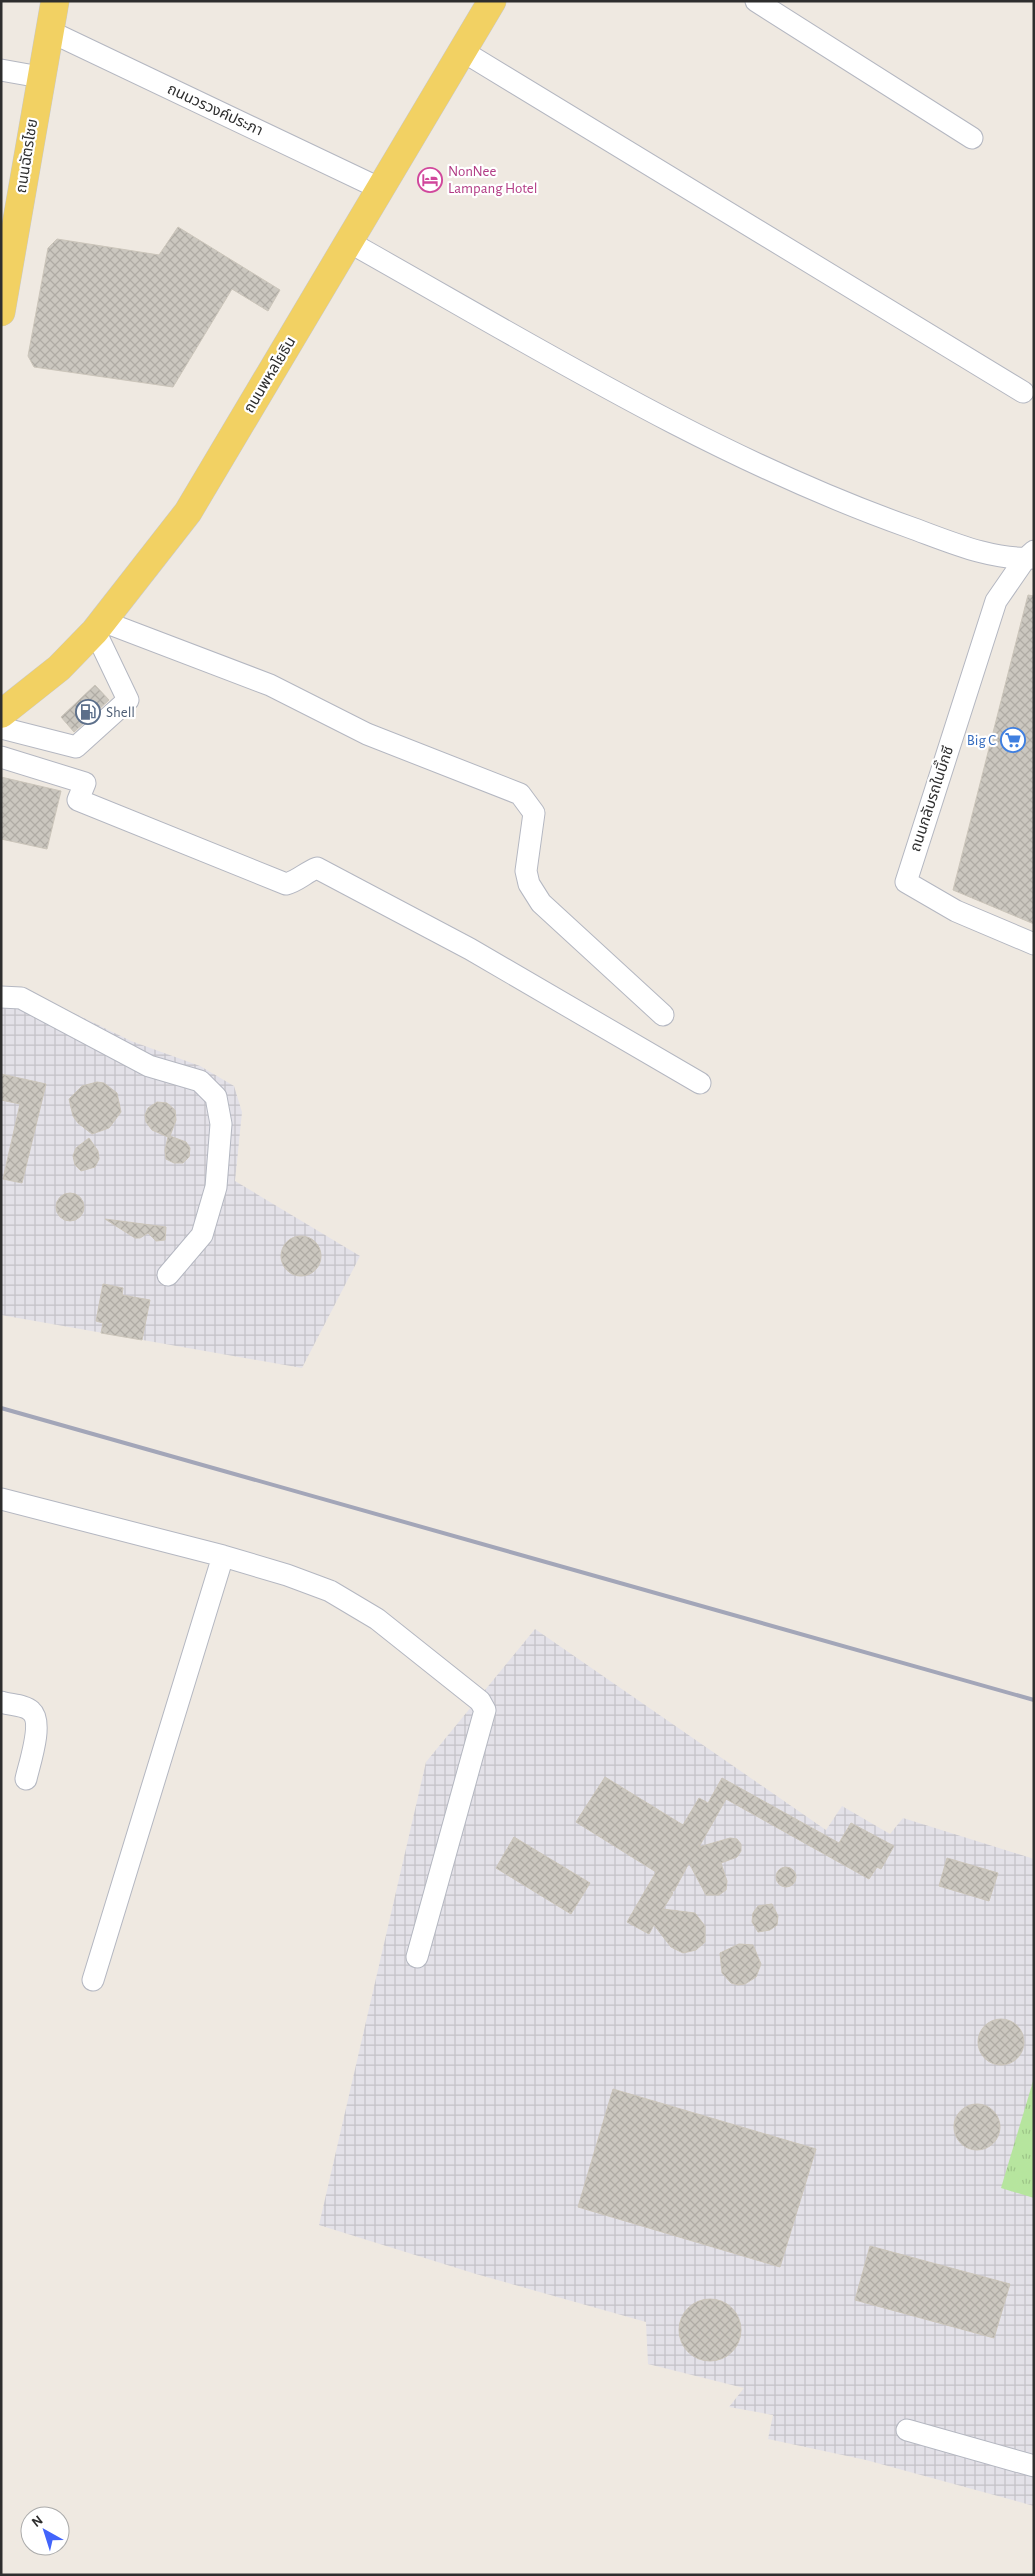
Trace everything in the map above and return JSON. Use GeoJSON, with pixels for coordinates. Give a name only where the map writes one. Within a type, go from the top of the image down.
{"type":"FeatureCollection","features":[{"type":"Feature","properties":{"kind":"main road","name":"ถนนฉัตรไชย"},"geometry":{"type":"LineString","coordinates":[[1,312],[40,77],[55,1]]}},
{"type":"Feature","properties":{"kind":"main road","name":"ถนนพหลโยธิน"},"geometry":{"type":"LineString","coordinates":[[1,714],[58,668],[99,626],[188,512],[464,52],[492,1]]}},
{"type":"Feature","properties":{"kind":"street"},"geometry":{"type":"LineString","coordinates":[[756,1],[972,138]]}},
{"type":"Feature","properties":{"kind":"street","name":"ถนนวรวงค์ประภา"},"geometry":{"type":"LineString","coordinates":[[49,31],[381,189]]}},
{"type":"Feature","properties":{"kind":"street"},"geometry":{"type":"LineString","coordinates":[[464,52],[1023,392]]}},
{"type":"Feature","properties":{"kind":"street"},"geometry":{"type":"LineString","coordinates":[[1,70],[40,77]]}},
{"type":"Feature","properties":{"kind":"street"},"geometry":{"type":"LineString","coordinates":[[349,242],[652,412],[843,504],[942,539],[993,554],[1031,556]]}},
{"type":"Feature","properties":{"kind":"street","name":"ถนนกลับรถในบิ๊กซี"},"geometry":{"type":"LineString","coordinates":[[1031,556],[996,601],[906,882],[956,911],[1034,944]]}},
{"type":"Feature","properties":{"kind":"street"},"geometry":{"type":"LineString","coordinates":[[49,772],[128,700],[99,626]]}},
{"type":"Feature","properties":{"kind":"street"},"geometry":{"type":"LineString","coordinates":[[99,626],[270,685],[367,734],[520,794],[534,813],[526,871],[529,884],[540,903],[663,1015]]}},
{"type":"Feature","properties":{"kind":"street"},"geometry":{"type":"LineString","coordinates":[[1,728],[76,748]]}},
{"type":"Feature","properties":{"kind":"street"},"geometry":{"type":"LineString","coordinates":[[1,757],[85,783],[78,800],[286,884],[296,881],[307,872],[317,868],[470,949],[700,1083]]}},
{"type":"Feature","properties":{"kind":"street"},"geometry":{"type":"LineString","coordinates":[[1,998],[21,998],[149,1066],[200,1081],[216,1097],[221,1124],[216,1187],[202,1235],[168,1275]]}},
{"type":"Feature","properties":{"kind":"street"},"geometry":{"type":"LineString","coordinates":[[1,1498],[223,1556],[287,1575],[330,1591],[377,1619],[480,1701],[485,1710],[417,1957]]}},
{"type":"Feature","properties":{"kind":"street"},"geometry":{"type":"LineString","coordinates":[[93,1980],[223,1556]]}},
{"type":"Feature","properties":{"kind":"street"},"geometry":{"type":"LineString","coordinates":[[1,1702],[30,1710],[34,1714],[35,1741],[26,1779]]}},
{"type":"Feature","properties":{"kind":"street"},"geometry":{"type":"LineString","coordinates":[[907,2430],[1034,2466]]}},
{"type":"Feature","properties":{"kind":"shaded area"},"geometry":{"type":"Polygon","coordinates":[[[1,987],[20,987],[131,1041],[200,1066],[234,1086],[242,1112],[235,1181],[360,1256],[302,1368],[1,1315],[1,987]]]}},
{"type":"Feature","properties":{"kind":"shaded area"},"geometry":{"type":"Polygon","coordinates":[[[535,1629],[826,1830],[842,1806],[890,1834],[903,1818],[1034,1859],[1034,2506],[866,2460],[768,2439],[773,2415],[729,2407],[744,2388],[648,2364],[646,2322],[476,2274],[319,2225],[426,1762],[535,1629]]]}},
{"type":"Feature","properties":{"kind":"green space"},"geometry":{"type":"Polygon","coordinates":[[[1034,2078],[1034,2198],[1001,2188],[1034,2078]]]}},
{"type":"Feature","properties":{"kind":"building"},"geometry":{"type":"Polygon","coordinates":[[[178,227],[280,290],[268,311],[232,289],[173,387],[34,367],[28,356],[48,248],[57,239],[159,255],[178,227]]]}},
{"type":"Feature","properties":{"kind":"building","name":"Big C"},"geometry":{"type":"Polygon","coordinates":[[[1028,595],[1034,596],[1034,924],[953,890],[1028,595]]]}},
{"type":"Feature","properties":{"kind":"building","name":"Shell"},"geometry":{"type":"Polygon","coordinates":[[[95,685],[109,700],[74,732],[61,717],[95,685]]]}},
{"type":"Feature","properties":{"kind":"building"},"geometry":{"type":"Polygon","coordinates":[[[1,777],[61,791],[47,849],[1,839],[1,777]]]}},
{"type":"Feature","properties":{"kind":"building"},"geometry":{"type":"Polygon","coordinates":[[[1,1074],[46,1084],[22,1183],[3,1179],[20,1104],[1,1100],[1,1074]]]}},
{"type":"Feature","properties":{"kind":"building"},"geometry":{"type":"Polygon","coordinates":[[[97,1082],[104,1083],[117,1093],[121,1112],[109,1128],[92,1134],[78,1123],[73,1116],[69,1099],[82,1086],[97,1082]]]}},
{"type":"Feature","properties":{"kind":"building"},"geometry":{"type":"Polygon","coordinates":[[[157,1102],[167,1103],[175,1110],[176,1120],[170,1136],[186,1142],[190,1148],[189,1157],[183,1163],[174,1163],[166,1159],[165,1150],[168,1137],[152,1130],[146,1122],[145,1115],[148,1108],[157,1102]]]}},
{"type":"Feature","properties":{"kind":"building"},"geometry":{"type":"Polygon","coordinates":[[[89,1138],[98,1151],[99,1159],[95,1167],[81,1171],[75,1165],[73,1156],[76,1148],[89,1138]]]}},
{"type":"Feature","properties":{"kind":"building"},"geometry":{"type":"Polygon","coordinates":[[[70,1193],[80,1197],[84,1207],[80,1217],[70,1221],[60,1217],[56,1207],[60,1197],[70,1193]]]}},
{"type":"Feature","properties":{"kind":"building"},"geometry":{"type":"Polygon","coordinates":[[[105,1219],[166,1227],[165,1240],[156,1241],[148,1233],[140,1238],[135,1238],[105,1219]]]}},
{"type":"Feature","properties":{"kind":"building"},"geometry":{"type":"Polygon","coordinates":[[[305,1236],[312,1239],[318,1245],[321,1256],[320,1264],[312,1273],[305,1276],[297,1276],[290,1273],[282,1264],[281,1252],[284,1245],[293,1237],[305,1236]]]}},
{"type":"Feature","properties":{"kind":"building"},"geometry":{"type":"Polygon","coordinates":[[[103,1284],[123,1288],[122,1295],[150,1300],[142,1340],[101,1333],[103,1323],[96,1321],[103,1284]]]}},
{"type":"Feature","properties":{"kind":"building"},"geometry":{"type":"Polygon","coordinates":[[[605,1777],[683,1825],[699,1798],[708,1803],[722,1778],[839,1843],[851,1823],[894,1846],[881,1869],[877,1867],[869,1879],[726,1799],[699,1847],[730,1838],[737,1839],[741,1844],[741,1851],[737,1857],[721,1863],[727,1881],[726,1890],[719,1895],[706,1895],[689,1863],[674,1891],[671,1891],[673,1893],[663,1909],[695,1913],[705,1926],[705,1942],[696,1950],[683,1953],[671,1947],[654,1925],[649,1934],[627,1922],[656,1872],[576,1822],[605,1777]]]}},
{"type":"Feature","properties":{"kind":"building"},"geometry":{"type":"Polygon","coordinates":[[[514,1837],[590,1883],[571,1914],[496,1868],[514,1837]]]}},
{"type":"Feature","properties":{"kind":"building"},"geometry":{"type":"Polygon","coordinates":[[[947,1858],[998,1873],[989,1901],[939,1886],[947,1858]]]}},
{"type":"Feature","properties":{"kind":"building"},"geometry":{"type":"Polygon","coordinates":[[[786,1867],[793,1870],[796,1877],[793,1884],[786,1887],[779,1884],[776,1877],[779,1870],[786,1867]]]}},
{"type":"Feature","properties":{"kind":"building"},"geometry":{"type":"Polygon","coordinates":[[[772,1904],[778,1916],[777,1925],[770,1930],[758,1932],[752,1922],[753,1913],[758,1906],[772,1904]]]}},
{"type":"Feature","properties":{"kind":"building"},"geometry":{"type":"Polygon","coordinates":[[[739,1944],[753,1945],[761,1964],[756,1977],[745,1984],[738,1985],[731,1983],[722,1973],[720,1953],[739,1944]]]}},
{"type":"Feature","properties":{"kind":"building"},"geometry":{"type":"Polygon","coordinates":[[[1006,2019],[1010,2020],[1020,2029],[1023,2033],[1023,2051],[1014,2061],[1006,2065],[996,2065],[988,2061],[979,2051],[978,2037],[982,2029],[992,2020],[1006,2019]]]}},
{"type":"Feature","properties":{"kind":"building"},"geometry":{"type":"Polygon","coordinates":[[[613,2089],[816,2149],[780,2267],[578,2207],[613,2089]]]}},
{"type":"Feature","properties":{"kind":"building"},"geometry":{"type":"Polygon","coordinates":[[[982,2104],[986,2105],[996,2114],[999,2118],[999,2136],[990,2146],[982,2150],[972,2150],[964,2146],[955,2136],[954,2122],[958,2114],[968,2105],[982,2104]]]}},
{"type":"Feature","properties":{"kind":"building"},"geometry":{"type":"Polygon","coordinates":[[[870,2246],[1010,2284],[994,2338],[855,2300],[870,2246]]]}},
{"type":"Feature","properties":{"kind":"building"},"geometry":{"type":"Polygon","coordinates":[[[710,2299],[722,2301],[732,2308],[739,2318],[741,2330],[739,2342],[732,2352],[722,2359],[710,2361],[698,2359],[688,2352],[681,2342],[679,2330],[681,2318],[688,2308],[698,2301],[710,2299]]]}},
{"type":"Feature","properties":{"kind":"railway"},"geometry":{"type":"LineString","coordinates":[[1,1408],[1034,1700]]}},
{"type":"Feature","properties":{"kind":"place","name":"NonNee Lampang Hotel"},"geometry":{"type":"Point","coordinates":[430,180]}},
{"type":"Feature","properties":{"kind":"place","name":"Shell"},"geometry":{"type":"Point","coordinates":[88,712]}},
{"type":"Feature","properties":{"kind":"place","name":"Big C"},"geometry":{"type":"Point","coordinates":[1013,740]}}]}
